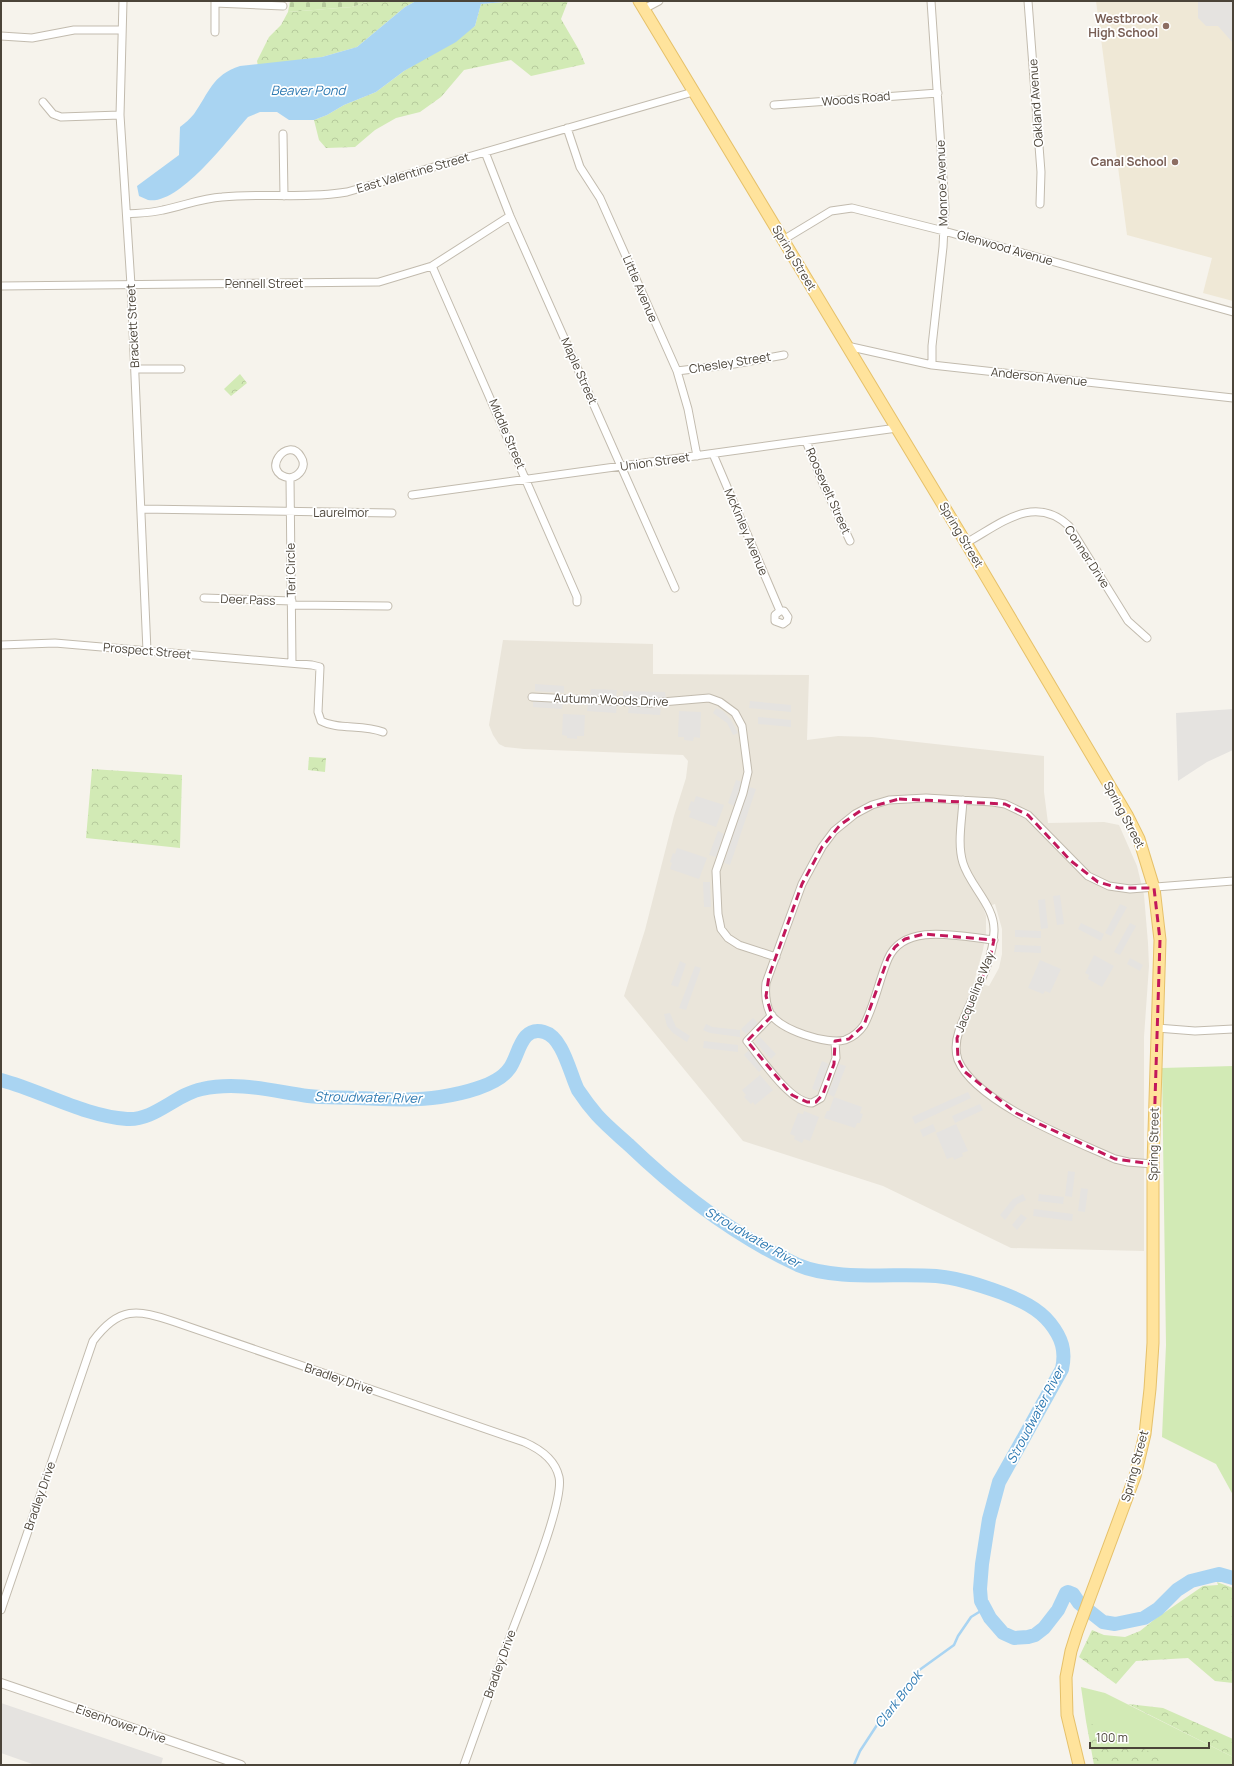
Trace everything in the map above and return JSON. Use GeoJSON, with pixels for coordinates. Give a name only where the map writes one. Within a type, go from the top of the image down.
{"type":"FeatureCollection","features":[{"type":"Feature","properties":{"kind":"main road","name":"Spring Street"},"geometry":{"type":"LineString","coordinates":[[642,5],[966,543],[1127,815],[1139,839],[1154,888],[1160,940],[1153,1164],[1153,1343],[1150,1389],[1145,1434],[1135,1476],[1124,1509],[1083,1613],[1071,1652],[1066,1678],[1067,1715],[1079,1765]]}},
{"type":"Feature","properties":{"kind":"street","name":"Brackett Street"},"geometry":{"type":"LineString","coordinates":[[123,1],[120,115],[131,285],[146,651]]}},
{"type":"Feature","properties":{"kind":"street"},"geometry":{"type":"LineString","coordinates":[[642,5],[659,1]]}},
{"type":"Feature","properties":{"kind":"street","name":"Monroe Avenue"},"geometry":{"type":"LineString","coordinates":[[931,1],[945,207],[944,231],[932,346],[932,365]]}},
{"type":"Feature","properties":{"kind":"street","name":"Oakland Avenue"},"geometry":{"type":"LineString","coordinates":[[1028,1],[1041,172],[1040,204]]}},
{"type":"Feature","properties":{"kind":"street"},"geometry":{"type":"LineString","coordinates":[[215,32],[215,2],[283,6]]}},
{"type":"Feature","properties":{"kind":"street"},"geometry":{"type":"LineString","coordinates":[[1,36],[32,38],[74,30],[122,30]]}},
{"type":"Feature","properties":{"kind":"street","name":"East Valentine Street"},"geometry":{"type":"LineString","coordinates":[[127,214],[164,210],[196,201],[224,196],[326,195],[347,192],[693,92]]}},
{"type":"Feature","properties":{"kind":"street","name":"Woods Road"},"geometry":{"type":"LineString","coordinates":[[774,105],[938,93]]}},
{"type":"Feature","properties":{"kind":"street"},"geometry":{"type":"LineString","coordinates":[[43,102],[53,114],[61,117],[120,115]]}},
{"type":"Feature","properties":{"kind":"street","name":"Little Avenue"},"geometry":{"type":"LineString","coordinates":[[567,128],[580,167],[600,198],[677,371],[688,409],[697,456]]}},
{"type":"Feature","properties":{"kind":"street"},"geometry":{"type":"LineString","coordinates":[[283,134],[284,196]]}},
{"type":"Feature","properties":{"kind":"street","name":"Maple Street"},"geometry":{"type":"LineString","coordinates":[[485,152],[510,216],[676,588]]}},
{"type":"Feature","properties":{"kind":"street","name":"Glenwood Avenue"},"geometry":{"type":"LineString","coordinates":[[783,240],[831,211],[852,208],[944,231],[1233,312]]}},
{"type":"Feature","properties":{"kind":"street","name":"Pennell Street"},"geometry":{"type":"LineString","coordinates":[[1,286],[365,283],[392,279],[432,266],[510,216]]}},
{"type":"Feature","properties":{"kind":"street","name":"Middle Street"},"geometry":{"type":"LineString","coordinates":[[432,266],[577,596],[578,602]]}},
{"type":"Feature","properties":{"kind":"street","name":"Anderson Avenue"},"geometry":{"type":"LineString","coordinates":[[847,346],[932,365],[1233,398]]}},
{"type":"Feature","properties":{"kind":"street","name":"Chesley Street"},"geometry":{"type":"LineString","coordinates":[[677,371],[734,364],[784,355]]}},
{"type":"Feature","properties":{"kind":"street"},"geometry":{"type":"LineString","coordinates":[[135,369],[181,369]]}},
{"type":"Feature","properties":{"kind":"street","name":"Union Street"},"geometry":{"type":"LineString","coordinates":[[412,495],[897,428]]}},
{"type":"Feature","properties":{"kind":"street","name":"Roosevelt Street"},"geometry":{"type":"LineString","coordinates":[[806,441],[822,481],[850,541]]}},
{"type":"Feature","properties":{"kind":"street","name":"McKinley Avenue"},"geometry":{"type":"LineString","coordinates":[[713,454],[780,611]]}},
{"type":"Feature","properties":{"kind":"street","name":"Teri Circle"},"geometry":{"type":"LineString","coordinates":[[290,478],[292,663]]}},
{"type":"Feature","properties":{"kind":"street","name":"Laurelmor"},"geometry":{"type":"LineString","coordinates":[[141,509],[392,513]]}},
{"type":"Feature","properties":{"kind":"street","name":"Conner Drive"},"geometry":{"type":"LineString","coordinates":[[966,543],[1018,513],[1040,512],[1055,516],[1069,526],[1128,621],[1147,638]]}},
{"type":"Feature","properties":{"kind":"street","name":"Deer Pass"},"geometry":{"type":"LineString","coordinates":[[204,598],[388,606]]}},
{"type":"Feature","properties":{"kind":"street","name":"Prospect Street"},"geometry":{"type":"LineString","coordinates":[[1,645],[55,643],[292,663],[320,667],[318,712],[321,721],[328,724],[370,728],[383,732]]}},
{"type":"Feature","properties":{"kind":"street","name":"Autumn Woods Drive"},"geometry":{"type":"LineString","coordinates":[[532,697],[650,703],[709,698],[720,702],[735,713],[742,726],[748,772],[743,793],[716,871],[718,914],[721,929],[728,938],[739,945],[776,957]]}},
{"type":"Feature","properties":{"kind":"street"},"geometry":{"type":"LineString","coordinates":[[994,940],[931,934],[918,935],[905,939],[895,947],[888,958],[864,1025],[849,1039],[835,1041],[818,1039],[790,1028],[772,1015],[767,1002],[765,989],[802,884],[828,838],[847,819],[867,807],[890,800],[917,797],[1005,804],[1028,815],[1071,861],[1088,876],[1098,882],[1124,889],[1233,881]]}},
{"type":"Feature","properties":{"kind":"street","name":"Jacqueline Way"},"geometry":{"type":"LineString","coordinates":[[963,800],[960,843],[962,859],[967,873],[992,919],[994,940],[989,962],[957,1038],[958,1059],[965,1072],[987,1092],[1016,1113],[1115,1159],[1128,1162],[1153,1164]]}},
{"type":"Feature","properties":{"kind":"street"},"geometry":{"type":"LineString","coordinates":[[772,1015],[747,1041],[789,1092],[800,1100],[812,1103],[821,1098],[836,1058],[835,1041]]}},
{"type":"Feature","properties":{"kind":"street"},"geometry":{"type":"LineString","coordinates":[[1157,1028],[1195,1031],[1233,1029]]}},
{"type":"Feature","properties":{"kind":"street","name":"Bradley Drive"},"geometry":{"type":"LineString","coordinates":[[1,1610],[93,1341],[109,1323],[129,1313],[142,1312],[170,1320],[524,1442],[544,1453],[556,1468],[559,1478],[559,1496],[537,1562],[464,1765]]}},
{"type":"Feature","properties":{"kind":"street","name":"Eisenhower Drive"},"geometry":{"type":"LineString","coordinates":[[1,1683],[241,1765]]}},
{"type":"Feature","properties":{"kind":"highlighted area"},"geometry":{"type":"Polygon","coordinates":[[[899,799],[1005,804],[1028,815],[1071,861],[1098,882],[1119,888],[1154,888],[1160,940],[1153,1164],[1115,1159],[1016,1113],[965,1072],[958,1059],[957,1038],[989,962],[994,940],[924,934],[905,939],[895,947],[888,958],[864,1025],[849,1039],[835,1041],[834,1064],[823,1094],[816,1102],[807,1102],[792,1095],[747,1041],[772,1016],[766,996],[769,976],[802,884],[822,847],[840,825],[863,809],[899,799]]]}},
{"type":"Feature","properties":{"kind":"shaded area","name":"Canal School"},"geometry":{"type":"Polygon","coordinates":[[[1096,1],[1233,1],[1233,301],[1203,293],[1212,258],[1127,235],[1096,1]]]}},
{"type":"Feature","properties":{"kind":"shaded area"},"geometry":{"type":"Polygon","coordinates":[[[1198,1],[1233,1],[1233,43],[1218,26],[1206,26],[1198,18],[1198,1]]]}},
{"type":"Feature","properties":{"kind":"shaded area"},"geometry":{"type":"Polygon","coordinates":[[[503,640],[653,644],[653,674],[809,675],[807,740],[838,736],[872,737],[1044,756],[1044,792],[1048,823],[1104,822],[1119,825],[1137,866],[1144,895],[1149,966],[1144,1037],[1144,1251],[1011,1248],[883,1186],[743,1141],[624,996],[645,930],[674,816],[686,778],[688,761],[683,755],[505,747],[499,744],[489,725],[503,640]],[[995,904],[983,908],[986,916],[986,933],[974,982],[989,986],[999,968],[1002,954],[1002,929],[995,904]]]}},
{"type":"Feature","properties":{"kind":"shaded area"},"geometry":{"type":"Polygon","coordinates":[[[535,684],[564,686],[564,693],[535,691],[535,684]]]}},
{"type":"Feature","properties":{"kind":"shaded area"},"geometry":{"type":"Polygon","coordinates":[[[591,689],[617,690],[616,697],[590,695],[591,689]]]}},
{"type":"Feature","properties":{"kind":"shaded area"},"geometry":{"type":"Polygon","coordinates":[[[623,691],[665,692],[666,699],[623,697],[623,691]]]}},
{"type":"Feature","properties":{"kind":"shaded area"},"geometry":{"type":"Polygon","coordinates":[[[533,700],[563,702],[562,709],[533,707],[533,700]]]}},
{"type":"Feature","properties":{"kind":"shaded area"},"geometry":{"type":"Polygon","coordinates":[[[750,701],[791,705],[791,712],[749,708],[750,701]]]}},
{"type":"Feature","properties":{"kind":"shaded area"},"geometry":{"type":"Polygon","coordinates":[[[588,704],[617,706],[616,713],[587,711],[588,704]]]}},
{"type":"Feature","properties":{"kind":"shaded area"},"geometry":{"type":"Polygon","coordinates":[[[629,706],[661,708],[660,715],[628,713],[629,706]]]}},
{"type":"Feature","properties":{"kind":"shaded area"},"geometry":{"type":"Polygon","coordinates":[[[716,708],[723,711],[731,720],[738,733],[733,735],[727,723],[713,713],[716,708]]]}},
{"type":"Feature","properties":{"kind":"shaded area"},"geometry":{"type":"Polygon","coordinates":[[[1233,709],[1233,750],[1207,762],[1178,781],[1176,713],[1233,709]]]}},
{"type":"Feature","properties":{"kind":"shaded area"},"geometry":{"type":"Polygon","coordinates":[[[679,711],[701,712],[700,738],[694,737],[693,741],[684,740],[684,737],[678,737],[679,711]]]}},
{"type":"Feature","properties":{"kind":"shaded area"},"geometry":{"type":"Polygon","coordinates":[[[563,714],[585,715],[584,736],[577,736],[577,739],[567,738],[567,736],[562,735],[563,714]]]}},
{"type":"Feature","properties":{"kind":"shaded area"},"geometry":{"type":"Polygon","coordinates":[[[758,717],[791,720],[791,727],[758,724],[758,717]]]}},
{"type":"Feature","properties":{"kind":"shaded area"},"geometry":{"type":"Polygon","coordinates":[[[736,780],[743,782],[734,806],[728,803],[736,780]]]}},
{"type":"Feature","properties":{"kind":"shaded area"},"geometry":{"type":"Polygon","coordinates":[[[749,787],[756,789],[730,865],[724,863],[749,787]]]}},
{"type":"Feature","properties":{"kind":"shaded area"},"geometry":{"type":"Polygon","coordinates":[[[696,796],[724,805],[716,827],[689,817],[691,811],[688,810],[691,801],[694,802],[696,796]]]}},
{"type":"Feature","properties":{"kind":"shaded area"},"geometry":{"type":"Polygon","coordinates":[[[718,831],[724,834],[716,857],[709,855],[718,831]]]}},
{"type":"Feature","properties":{"kind":"shaded area"},"geometry":{"type":"Polygon","coordinates":[[[677,848],[707,858],[699,879],[670,869],[672,863],[670,862],[673,853],[675,854],[677,848]]]}},
{"type":"Feature","properties":{"kind":"shaded area"},"geometry":{"type":"Polygon","coordinates":[[[703,882],[710,882],[711,907],[704,907],[703,882]]]}},
{"type":"Feature","properties":{"kind":"shaded area"},"geometry":{"type":"Polygon","coordinates":[[[1060,895],[1064,924],[1057,925],[1053,896],[1060,895]]]}},
{"type":"Feature","properties":{"kind":"shaded area"},"geometry":{"type":"Polygon","coordinates":[[[1045,899],[1048,928],[1041,929],[1038,900],[1045,899]]]}},
{"type":"Feature","properties":{"kind":"shaded area"},"geometry":{"type":"Polygon","coordinates":[[[1120,904],[1127,907],[1111,936],[1105,933],[1120,904]]]}},
{"type":"Feature","properties":{"kind":"shaded area"},"geometry":{"type":"Polygon","coordinates":[[[1081,923],[1104,934],[1101,941],[1078,929],[1081,923]]]}},
{"type":"Feature","properties":{"kind":"shaded area"},"geometry":{"type":"Polygon","coordinates":[[[1130,923],[1136,926],[1120,955],[1114,952],[1130,923]]]}},
{"type":"Feature","properties":{"kind":"shaded area"},"geometry":{"type":"Polygon","coordinates":[[[1015,930],[1041,931],[1041,938],[1015,937],[1015,930]]]}},
{"type":"Feature","properties":{"kind":"shaded area"},"geometry":{"type":"Polygon","coordinates":[[[1015,945],[1041,946],[1041,953],[1014,952],[1015,945]]]}},
{"type":"Feature","properties":{"kind":"shaded area"},"geometry":{"type":"Polygon","coordinates":[[[1094,955],[1114,966],[1102,987],[1088,979],[1089,975],[1085,973],[1094,955]]]}},
{"type":"Feature","properties":{"kind":"shaded area"},"geometry":{"type":"Polygon","coordinates":[[[1130,958],[1143,965],[1140,971],[1127,964],[1130,958]]]}},
{"type":"Feature","properties":{"kind":"shaded area"},"geometry":{"type":"Polygon","coordinates":[[[1040,960],[1061,969],[1050,993],[1045,991],[1043,994],[1028,988],[1040,960]]]}},
{"type":"Feature","properties":{"kind":"shaded area"},"geometry":{"type":"Polygon","coordinates":[[[680,961],[686,964],[678,987],[671,985],[680,961]]]}},
{"type":"Feature","properties":{"kind":"shaded area"},"geometry":{"type":"Polygon","coordinates":[[[695,966],[701,968],[686,1010],[679,1008],[695,966]]]}},
{"type":"Feature","properties":{"kind":"shaded area"},"geometry":{"type":"Polygon","coordinates":[[[670,1013],[676,1027],[690,1036],[687,1042],[673,1033],[667,1026],[664,1014],[670,1013]]]}},
{"type":"Feature","properties":{"kind":"shaded area"},"geometry":{"type":"Polygon","coordinates":[[[753,1018],[758,1023],[746,1034],[741,1029],[753,1018]]]}},
{"type":"Feature","properties":{"kind":"shaded area"},"geometry":{"type":"Polygon","coordinates":[[[706,1024],[712,1027],[740,1030],[740,1037],[710,1033],[703,1030],[706,1024]]]}},
{"type":"Feature","properties":{"kind":"shaded area"},"geometry":{"type":"Polygon","coordinates":[[[760,1037],[776,1054],[771,1059],[755,1042],[760,1037]]]}},
{"type":"Feature","properties":{"kind":"shaded area"},"geometry":{"type":"Polygon","coordinates":[[[704,1041],[738,1045],[738,1052],[703,1048],[704,1041]]]}},
{"type":"Feature","properties":{"kind":"shaded area"},"geometry":{"type":"Polygon","coordinates":[[[749,1050],[764,1068],[759,1072],[744,1055],[749,1050]]]}},
{"type":"Feature","properties":{"kind":"shaded area"},"geometry":{"type":"Polygon","coordinates":[[[822,1061],[829,1064],[818,1091],[812,1089],[822,1061]]]}},
{"type":"Feature","properties":{"kind":"shaded area"},"geometry":{"type":"Polygon","coordinates":[[[839,1064],[846,1066],[834,1097],[828,1094],[839,1064]]]}},
{"type":"Feature","properties":{"kind":"shaded area"},"geometry":{"type":"Polygon","coordinates":[[[760,1075],[773,1090],[755,1105],[753,1102],[751,1104],[744,1097],[746,1095],[742,1090],[760,1075]]]}},
{"type":"Feature","properties":{"kind":"shaded area"},"geometry":{"type":"Polygon","coordinates":[[[968,1092],[971,1098],[915,1124],[912,1117],[968,1092]]]}},
{"type":"Feature","properties":{"kind":"shaded area"},"geometry":{"type":"Polygon","coordinates":[[[834,1097],[862,1107],[860,1113],[863,1114],[860,1123],[857,1123],[855,1128],[824,1118],[827,1111],[829,1111],[834,1097]]]}},
{"type":"Feature","properties":{"kind":"shaded area"},"geometry":{"type":"Polygon","coordinates":[[[980,1104],[983,1110],[955,1123],[952,1116],[980,1104]]]}},
{"type":"Feature","properties":{"kind":"shaded area"},"geometry":{"type":"Polygon","coordinates":[[[804,1111],[819,1117],[810,1141],[804,1139],[802,1143],[794,1139],[795,1136],[790,1134],[798,1113],[803,1114],[804,1111]]]}},
{"type":"Feature","properties":{"kind":"shaded area"},"geometry":{"type":"Polygon","coordinates":[[[933,1124],[936,1131],[923,1137],[920,1130],[933,1124]]]}},
{"type":"Feature","properties":{"kind":"shaded area"},"geometry":{"type":"Polygon","coordinates":[[[956,1124],[968,1151],[962,1153],[963,1156],[954,1160],[953,1157],[947,1159],[936,1133],[956,1124]]]}},
{"type":"Feature","properties":{"kind":"shaded area"},"geometry":{"type":"Polygon","coordinates":[[[1068,1171],[1075,1172],[1072,1197],[1065,1196],[1068,1171]]]}},
{"type":"Feature","properties":{"kind":"shaded area"},"geometry":{"type":"Polygon","coordinates":[[[1081,1188],[1088,1189],[1085,1212],[1078,1211],[1081,1188]]]}},
{"type":"Feature","properties":{"kind":"shaded area"},"geometry":{"type":"Polygon","coordinates":[[[1023,1194],[1026,1200],[1017,1204],[1005,1220],[1000,1215],[1013,1199],[1023,1194]]]}},
{"type":"Feature","properties":{"kind":"shaded area"},"geometry":{"type":"Polygon","coordinates":[[[1039,1194],[1064,1197],[1063,1204],[1038,1201],[1039,1194]]]}},
{"type":"Feature","properties":{"kind":"shaded area"},"geometry":{"type":"Polygon","coordinates":[[[1034,1209],[1073,1214],[1072,1221],[1033,1216],[1034,1209]]]}},
{"type":"Feature","properties":{"kind":"shaded area"},"geometry":{"type":"Polygon","coordinates":[[[1021,1214],[1027,1218],[1017,1230],[1012,1225],[1021,1214]]]}},
{"type":"Feature","properties":{"kind":"shaded area"},"geometry":{"type":"Polygon","coordinates":[[[1,1703],[163,1758],[161,1765],[35,1765],[1,1753],[1,1703]]]}},
{"type":"Feature","properties":{"kind":"green space"},"geometry":{"type":"Polygon","coordinates":[[[290,1],[370,1],[352,7],[288,12],[290,1]]]}},
{"type":"Feature","properties":{"kind":"green space"},"geometry":{"type":"Polygon","coordinates":[[[370,1],[416,1],[405,7],[357,47],[322,57],[258,66],[257,61],[269,37],[281,25],[288,12],[352,7],[370,1]]]}},
{"type":"Feature","properties":{"kind":"green space"},"geometry":{"type":"Polygon","coordinates":[[[515,1],[568,1],[561,19],[579,50],[585,64],[531,76],[511,60],[464,70],[441,97],[420,112],[396,118],[375,130],[355,147],[326,148],[319,140],[314,120],[327,115],[344,105],[376,92],[404,71],[475,26],[481,4],[515,1]]]}},
{"type":"Feature","properties":{"kind":"green space"},"geometry":{"type":"Polygon","coordinates":[[[240,374],[247,383],[231,396],[224,389],[240,374]]]}},
{"type":"Feature","properties":{"kind":"green space"},"geometry":{"type":"Polygon","coordinates":[[[309,757],[326,758],[325,772],[308,770],[309,757]]]}},
{"type":"Feature","properties":{"kind":"green space"},"geometry":{"type":"Polygon","coordinates":[[[92,769],[182,775],[180,848],[86,838],[92,769]]]}},
{"type":"Feature","properties":{"kind":"green space"},"geometry":{"type":"Polygon","coordinates":[[[1233,1066],[1233,1495],[1216,1464],[1162,1437],[1166,1345],[1162,1068],[1233,1066]]]}},
{"type":"Feature","properties":{"kind":"green space"},"geometry":{"type":"Polygon","coordinates":[[[1217,1582],[1233,1588],[1233,1683],[1215,1681],[1188,1658],[1136,1661],[1116,1684],[1079,1657],[1092,1630],[1104,1635],[1125,1637],[1140,1631],[1203,1586],[1218,1585],[1217,1582]]]}},
{"type":"Feature","properties":{"kind":"green space"},"geometry":{"type":"Polygon","coordinates":[[[1081,1687],[1105,1693],[1233,1757],[1233,1765],[1113,1765],[1086,1721],[1081,1687]]]}},
{"type":"Feature","properties":{"kind":"green space"},"geometry":{"type":"Polygon","coordinates":[[[1128,1704],[1163,1708],[1233,1739],[1233,1757],[1128,1704]]]}},
{"type":"Feature","properties":{"kind":"green space"},"geometry":{"type":"Polygon","coordinates":[[[1086,1721],[1177,1765],[1094,1765],[1086,1721]]]}},
{"type":"Feature","properties":{"kind":"water","name":"Beaver Pond"},"geometry":{"type":"Polygon","coordinates":[[[416,1],[515,1],[481,4],[475,26],[456,42],[404,71],[376,92],[344,105],[327,115],[314,120],[289,120],[277,112],[260,112],[248,117],[202,169],[174,193],[160,199],[148,200],[139,196],[137,186],[179,155],[180,127],[194,114],[212,86],[223,74],[240,66],[322,57],[357,47],[405,7],[416,1]]]}},
{"type":"Feature","properties":{"kind":"waterway","name":"Stroudwater River"},"geometry":{"type":"LineString","coordinates":[[1,1080],[95,1113],[127,1119],[146,1116],[156,1112],[192,1092],[202,1089],[229,1086],[242,1086],[321,1097],[420,1099],[448,1096],[487,1085],[503,1075],[509,1069],[525,1037],[536,1031],[544,1032],[551,1035],[561,1048],[578,1090],[589,1106],[601,1119],[668,1180],[709,1212],[752,1241],[798,1265],[813,1270],[847,1275],[936,1276],[969,1282],[1002,1293],[1022,1302],[1040,1313],[1050,1323],[1058,1334],[1062,1345],[1064,1356],[1062,1369],[999,1482],[989,1519],[982,1564],[980,1589],[981,1601],[990,1618],[1003,1633],[1014,1638],[1035,1635],[1044,1628],[1058,1610],[1066,1593],[1068,1592],[1073,1594],[1079,1603],[1103,1622],[1115,1624],[1144,1618],[1158,1609],[1177,1590],[1191,1581],[1219,1574],[1233,1578]]}},
{"type":"Feature","properties":{"kind":"waterway","name":"Clark Brook"},"geometry":{"type":"LineString","coordinates":[[854,1765],[860,1751],[877,1725],[918,1671],[954,1645],[958,1636],[971,1617],[984,1609]]}},
{"type":"Feature","properties":{"kind":"place","name":"Westbrook High School"},"geometry":{"type":"Point","coordinates":[1166,26]}},
{"type":"Feature","properties":{"kind":"place","name":"Canal School"},"geometry":{"type":"Point","coordinates":[1175,162]}}]}
